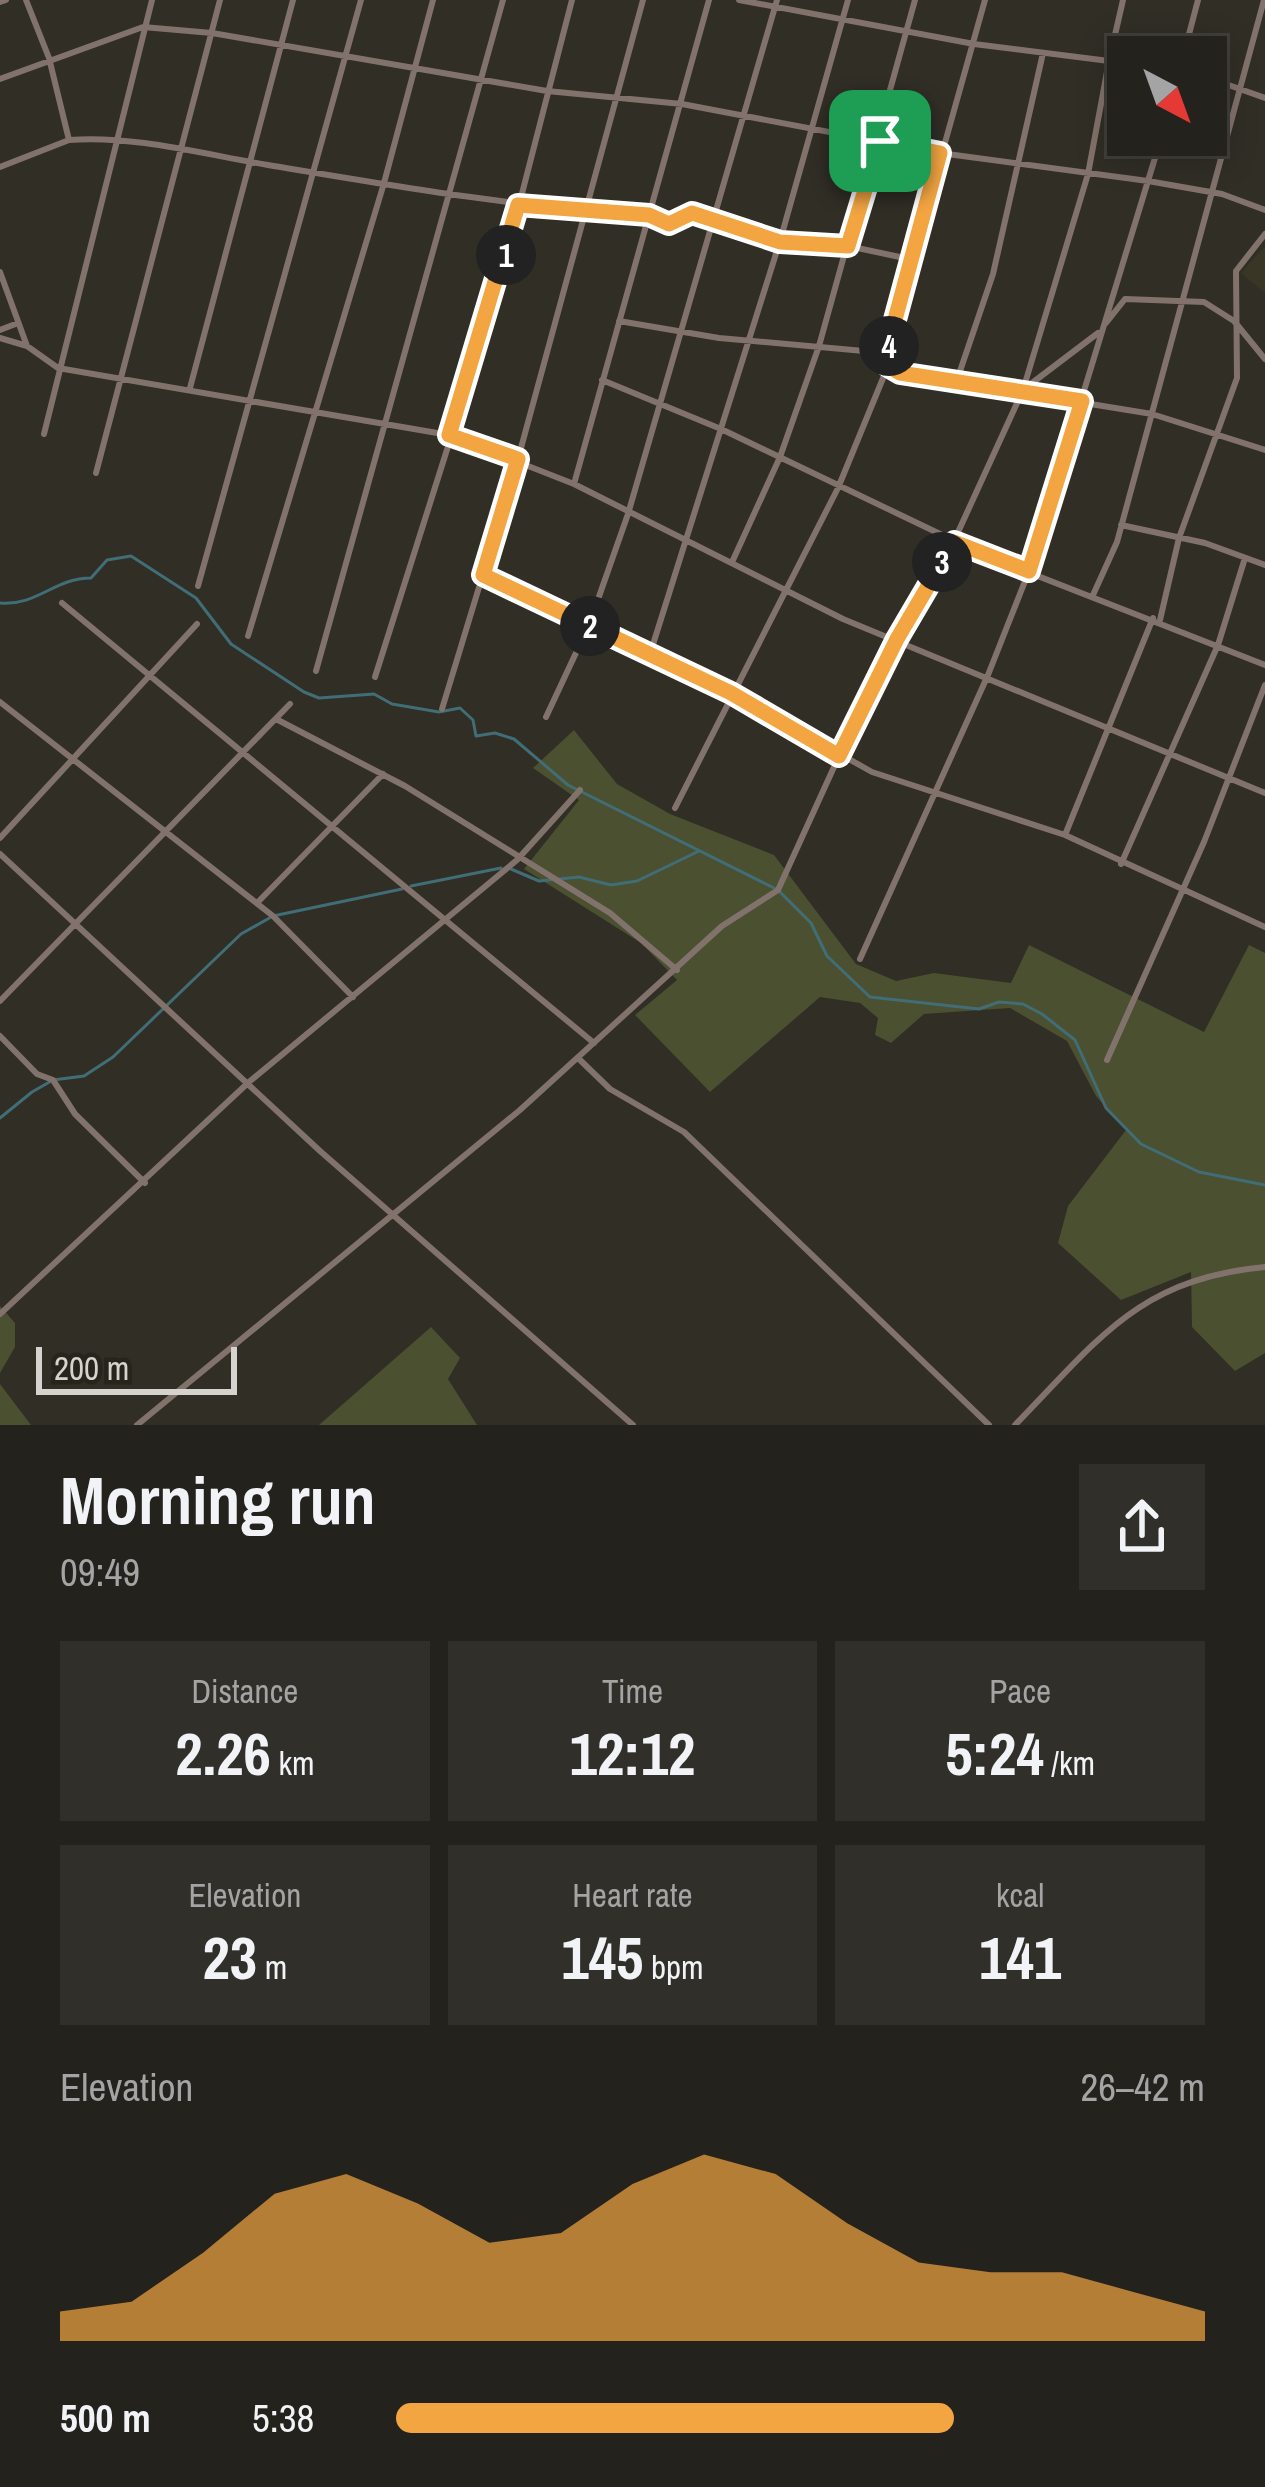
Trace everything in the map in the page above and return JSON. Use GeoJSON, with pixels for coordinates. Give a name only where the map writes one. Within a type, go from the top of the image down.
{"type":"FeatureCollection","features":[{"type":"Feature","properties":{"kind":"street"},"geometry":{"type":"LineString","coordinates":[[26,0],[49,58],[69,140]]}},
{"type":"Feature","properties":{"kind":"street"},"geometry":{"type":"LineString","coordinates":[[44,434],[152,0]]}},
{"type":"Feature","properties":{"kind":"street"},"geometry":{"type":"LineString","coordinates":[[97,473],[220,0]]}},
{"type":"Feature","properties":{"kind":"street"},"geometry":{"type":"LineString","coordinates":[[190,388],[293,0]]}},
{"type":"Feature","properties":{"kind":"street"},"geometry":{"type":"LineString","coordinates":[[199,586],[361,0]]}},
{"type":"Feature","properties":{"kind":"street"},"geometry":{"type":"LineString","coordinates":[[248,636],[385,183],[433,0]]}},
{"type":"Feature","properties":{"kind":"street"},"geometry":{"type":"LineString","coordinates":[[316,671],[503,0]]}},
{"type":"Feature","properties":{"kind":"street"},"geometry":{"type":"LineString","coordinates":[[375,677],[518,205],[572,0]]}},
{"type":"Feature","properties":{"kind":"street"},"geometry":{"type":"LineString","coordinates":[[442,709],[518,459],[643,0]]}},
{"type":"Feature","properties":{"kind":"street"},"geometry":{"type":"LineString","coordinates":[[574,484],[709,0]]}},
{"type":"Feature","properties":{"kind":"street"},"geometry":{"type":"LineString","coordinates":[[739,0],[974,44],[1107,61]]}},
{"type":"Feature","properties":{"kind":"street"},"geometry":{"type":"LineString","coordinates":[[650,655],[780,242],[848,0]]}},
{"type":"Feature","properties":{"kind":"street"},"geometry":{"type":"LineString","coordinates":[[733,560],[780,457],[820,346],[915,0]]}},
{"type":"Feature","properties":{"kind":"street"},"geometry":{"type":"LineString","coordinates":[[675,808],[838,488],[888,366],[886,353],[986,0]]}},
{"type":"Feature","properties":{"kind":"street"},"geometry":{"type":"LineString","coordinates":[[1115,36],[1123,0]]}},
{"type":"Feature","properties":{"kind":"street"},"geometry":{"type":"LineString","coordinates":[[1189,36],[1198,0]]}},
{"type":"Feature","properties":{"kind":"street"},"geometry":{"type":"LineString","coordinates":[[1093,595],[1121,525],[1264,0]]}},
{"type":"Feature","properties":{"kind":"street"},"geometry":{"type":"LineString","coordinates":[[546,717],[589,625],[628,514],[776,4]]}},
{"type":"Feature","properties":{"kind":"street"},"geometry":{"type":"LineString","coordinates":[[0,79],[142,27],[212,33],[482,81],[615,100],[682,104],[940,153],[1148,181],[1265,209]]}},
{"type":"Feature","properties":{"kind":"street"},"geometry":{"type":"LineString","coordinates":[[957,380],[1022,161],[1043,53]]}},
{"type":"Feature","properties":{"kind":"street"},"geometry":{"type":"LineString","coordinates":[[137,1425],[579,1059],[741,910],[768,902],[778,890],[897,639],[954,542],[1023,390],[1088,175],[1107,72]]}},
{"type":"Feature","properties":{"kind":"street"},"geometry":{"type":"LineString","coordinates":[[1227,83],[1265,98]]}},
{"type":"Feature","properties":{"kind":"street"},"geometry":{"type":"LineString","coordinates":[[0,167],[69,140],[101,137],[115,143],[385,183],[449,198],[649,215],[669,224],[692,213],[780,242],[848,246],[914,260]]}},
{"type":"Feature","properties":{"kind":"street"},"geometry":{"type":"LineString","coordinates":[[860,959],[988,675],[1029,571],[1156,156]]}},
{"type":"Feature","properties":{"kind":"street"},"geometry":{"type":"LineString","coordinates":[[1065,835],[1157,619],[1179,538],[1209,465],[1215,432],[1237,378],[1236,271],[1265,234]]}},
{"type":"Feature","properties":{"kind":"street"},"geometry":{"type":"LineString","coordinates":[[0,272],[27,346]]}},
{"type":"Feature","properties":{"kind":"street"},"geometry":{"type":"LineString","coordinates":[[1023,390],[1100,332],[1125,299],[1204,302],[1234,321],[1265,358]]}},
{"type":"Feature","properties":{"kind":"street"},"geometry":{"type":"LineString","coordinates":[[620,321],[679,332],[886,353]]}},
{"type":"Feature","properties":{"kind":"street"},"geometry":{"type":"LineString","coordinates":[[0,334],[18,322]]}},
{"type":"Feature","properties":{"kind":"street"},"geometry":{"type":"LineString","coordinates":[[0,334],[58,368],[190,388],[317,415],[389,420],[518,459],[787,590],[1265,793]]}},
{"type":"Feature","properties":{"kind":"street"},"geometry":{"type":"LineString","coordinates":[[888,366],[900,373],[1152,414],[1265,450]]}},
{"type":"Feature","properties":{"kind":"street"},"geometry":{"type":"LineString","coordinates":[[602,380],[722,429],[954,542],[1265,665]]}},
{"type":"Feature","properties":{"kind":"street"},"geometry":{"type":"LineString","coordinates":[[1121,525],[1265,565]]}},
{"type":"Feature","properties":{"kind":"street"},"geometry":{"type":"LineString","coordinates":[[1121,864],[1218,645],[1245,558]]}},
{"type":"Feature","properties":{"kind":"street"},"geometry":{"type":"LineString","coordinates":[[483,575],[731,693],[839,756],[936,794],[1065,835],[1180,892],[1265,926]]}},
{"type":"Feature","properties":{"kind":"street"},"geometry":{"type":"LineString","coordinates":[[62,603],[594,1042]]}},
{"type":"Feature","properties":{"kind":"street"},"geometry":{"type":"LineString","coordinates":[[0,838],[197,624]]}},
{"type":"Feature","properties":{"kind":"street"},"geometry":{"type":"LineString","coordinates":[[1107,1060],[1230,778],[1265,685]]}},
{"type":"Feature","properties":{"kind":"street"},"geometry":{"type":"LineString","coordinates":[[0,702],[256,903],[352,997]]}},
{"type":"Feature","properties":{"kind":"street"},"geometry":{"type":"LineString","coordinates":[[0,1001],[290,704]]}},
{"type":"Feature","properties":{"kind":"street"},"geometry":{"type":"LineString","coordinates":[[276,719],[383,774],[632,928],[677,970]]}},
{"type":"Feature","properties":{"kind":"street"},"geometry":{"type":"LineString","coordinates":[[256,903],[383,774]]}},
{"type":"Feature","properties":{"kind":"street"},"geometry":{"type":"LineString","coordinates":[[0,1314],[249,1082],[517,860],[580,790]]}},
{"type":"Feature","properties":{"kind":"street"},"geometry":{"type":"LineString","coordinates":[[0,854],[75,927],[633,1425]]}},
{"type":"Feature","properties":{"kind":"street"},"geometry":{"type":"LineString","coordinates":[[0,1036],[37,1074],[53,1080],[75,1114],[145,1183]]}},
{"type":"Feature","properties":{"kind":"street"},"geometry":{"type":"LineString","coordinates":[[579,1059],[610,1089],[684,1132],[989,1425]]}},
{"type":"Feature","properties":{"kind":"street"},"geometry":{"type":"LineString","coordinates":[[1015,1425],[1145,1301],[1213,1272],[1265,1268]]}},
{"type":"Feature","properties":{"kind":"shaded area"},"geometry":{"type":"Polygon","coordinates":[[[1265,246],[1265,293],[1241,273],[1265,246]]]}},
{"type":"Feature","properties":{"kind":"green space"},"geometry":{"type":"Polygon","coordinates":[[[574,730],[617,784],[670,814],[774,855],[856,964],[896,981],[934,973],[1011,983],[1029,945],[1204,1032],[1249,945],[1265,953],[1265,1353],[1235,1371],[1192,1327],[1191,1272],[1121,1300],[1058,1243],[1068,1206],[1126,1130],[1096,1096],[1067,1041],[1010,1008],[924,1014],[891,1043],[875,1035],[878,1018],[860,1003],[820,997],[710,1092],[635,1015],[677,980],[641,943],[524,869],[579,800],[533,768],[574,730]]]}},
{"type":"Feature","properties":{"kind":"green space"},"geometry":{"type":"Polygon","coordinates":[[[0,1306],[15,1323],[15,1347],[0,1373],[0,1306]]]}},
{"type":"Feature","properties":{"kind":"green space"},"geometry":{"type":"Polygon","coordinates":[[[431,1327],[460,1358],[448,1379],[477,1425],[319,1425],[431,1327]]]}},
{"type":"Feature","properties":{"kind":"green space"},"geometry":{"type":"Polygon","coordinates":[[[0,1384],[31,1425],[0,1425],[0,1384]]]}},
{"type":"Feature","properties":{"kind":"waterway"},"geometry":{"type":"LineString","coordinates":[[0,603],[25,600],[67,582],[91,578],[107,560],[131,556],[196,598],[231,644],[304,692],[319,698],[374,694],[392,704],[439,712],[460,708],[473,720],[476,736],[495,733],[514,739],[568,785],[778,890],[811,923],[827,956],[870,997],[979,1009],[999,1002],[1023,1004],[1042,1014],[1075,1040],[1106,1108],[1141,1144],[1199,1172],[1265,1185]]}},
{"type":"Feature","properties":{"kind":"waterway"},"geometry":{"type":"LineString","coordinates":[[511,869],[539,881],[579,877],[611,885],[637,881],[699,851]]}},
{"type":"Feature","properties":{"kind":"waterway"},"geometry":{"type":"LineString","coordinates":[[411,886],[501,868]]}},
{"type":"Feature","properties":{"kind":"waterway"},"geometry":{"type":"LineString","coordinates":[[0,1118],[53,1080],[84,1076],[113,1057],[241,934],[273,916],[402,889]]}},
{"type":"Feature","properties":{"kind":"route"},"geometry":{"type":"LineString","coordinates":[[880,141],[940,153],[897,329],[886,353],[888,366],[900,373],[1082,401],[1029,571],[954,542],[897,639],[839,756],[731,693],[483,575],[518,459],[449,435],[495,298],[518,205],[649,215],[669,224],[692,213],[780,242],[848,246],[880,141]]}}]}
